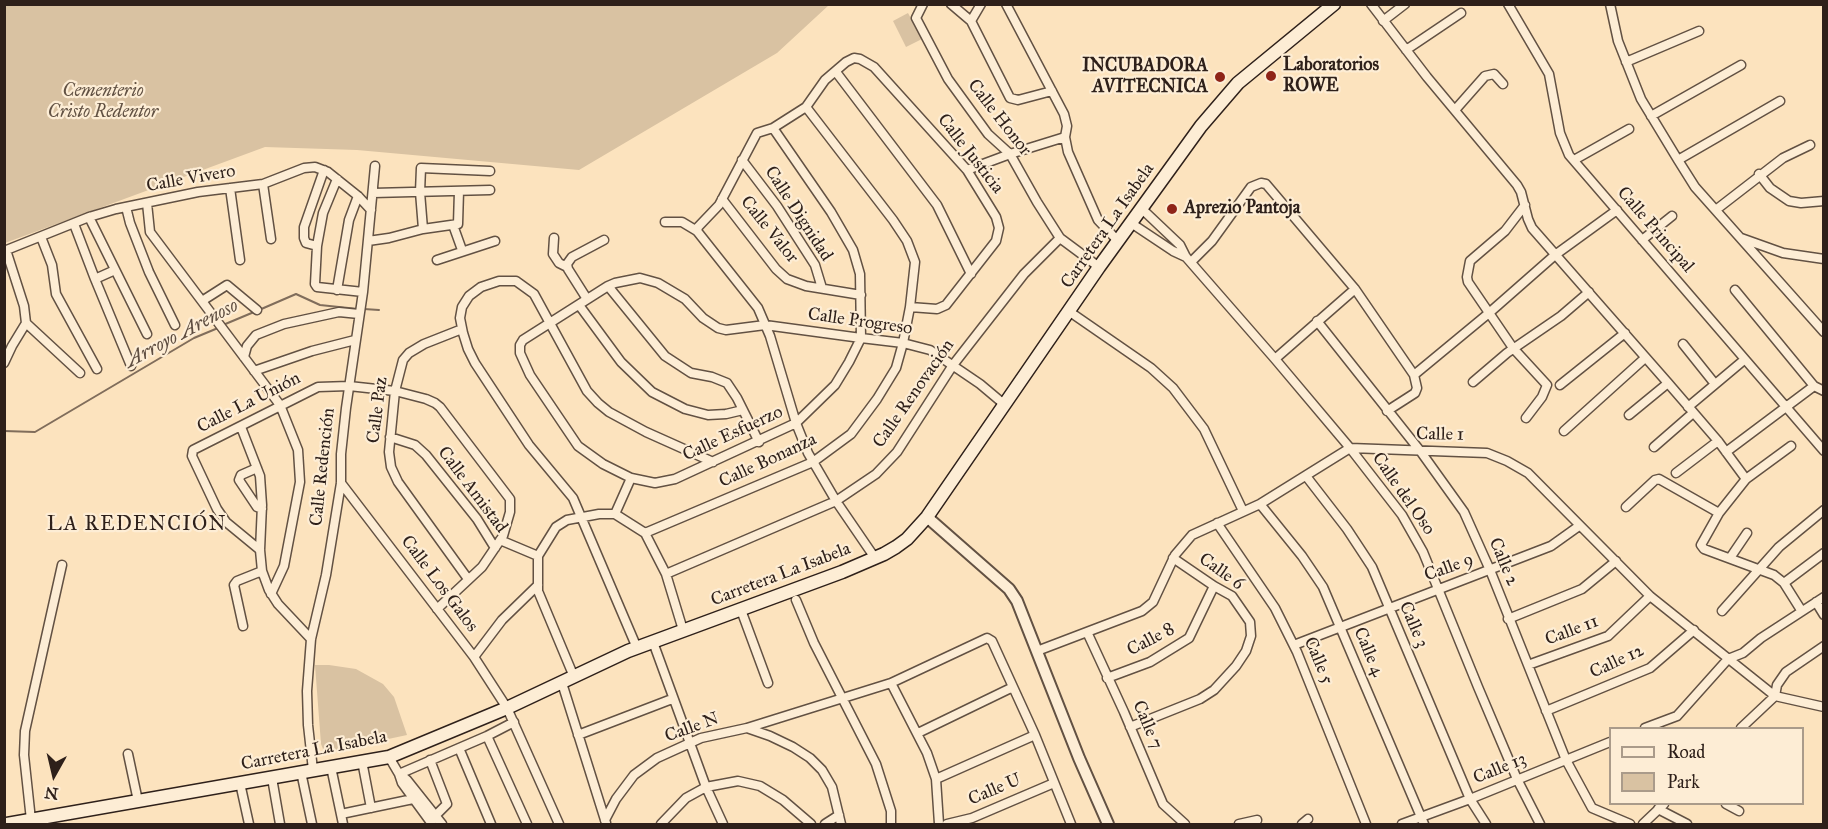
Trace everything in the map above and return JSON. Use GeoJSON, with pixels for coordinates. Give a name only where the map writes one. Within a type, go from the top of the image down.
{"type":"FeatureCollection","features":[{"type":"Feature","properties":{"kind":"main road","name":"Carretera La Isabela"},"geometry":{"type":"LineString","coordinates":[[7,825],[389,757],[507,708],[637,648],[875,558],[907,539],[927,517],[1099,267],[1201,126],[1238,83],[1334,4]]}},
{"type":"Feature","properties":{"kind":"street","name":"Calle Honor"},"geometry":{"type":"LineString","coordinates":[[923,4],[916,18],[948,80],[988,134],[1010,154],[1060,238],[1099,267]]}},
{"type":"Feature","properties":{"kind":"street"},"geometry":{"type":"LineString","coordinates":[[951,4],[971,21],[1010,98],[1018,100],[1052,91]]}},
{"type":"Feature","properties":{"kind":"street"},"geometry":{"type":"LineString","coordinates":[[971,21],[981,4]]}},
{"type":"Feature","properties":{"kind":"street"},"geometry":{"type":"LineString","coordinates":[[1006,4],[1064,114],[1068,152],[1098,220],[1118,241]]}},
{"type":"Feature","properties":{"kind":"street"},"geometry":{"type":"LineString","coordinates":[[1371,4],[1517,185],[1532,228],[1668,382],[1718,441],[1746,479]]}},
{"type":"Feature","properties":{"kind":"street"},"geometry":{"type":"LineString","coordinates":[[1383,21],[1405,4]]}},
{"type":"Feature","properties":{"kind":"street","name":"Calle Principal"},"geometry":{"type":"LineString","coordinates":[[1508,4],[1549,74],[1560,133],[1574,160],[1824,451]]}},
{"type":"Feature","properties":{"kind":"street"},"geometry":{"type":"LineString","coordinates":[[1610,4],[1618,41],[1641,99],[1695,187],[1717,209],[1765,268],[1824,332]]}},
{"type":"Feature","properties":{"kind":"street"},"geometry":{"type":"LineString","coordinates":[[1406,50],[1461,13]]}},
{"type":"Feature","properties":{"kind":"street"},"geometry":{"type":"LineString","coordinates":[[1626,62],[1699,31]]}},
{"type":"Feature","properties":{"kind":"street","name":"Calle Justicia"},"geometry":{"type":"LineString","coordinates":[[836,72],[854,58],[866,61],[874,67],[967,170],[996,217],[999,228],[996,241],[946,304],[937,309],[910,307]]}},
{"type":"Feature","properties":{"kind":"street"},"geometry":{"type":"LineString","coordinates":[[1651,116],[1741,65]]}},
{"type":"Feature","properties":{"kind":"street"},"geometry":{"type":"LineString","coordinates":[[697,231],[722,199],[757,133],[773,129],[806,107],[825,80],[836,72],[916,174],[937,205],[971,274]]}},
{"type":"Feature","properties":{"kind":"street"},"geometry":{"type":"LineString","coordinates":[[1455,111],[1488,75],[1494,74],[1503,84]]}},
{"type":"Feature","properties":{"kind":"street"},"geometry":{"type":"LineString","coordinates":[[1678,160],[1780,102]]}},
{"type":"Feature","properties":{"kind":"street","name":"Calle Bonanza"},"geometry":{"type":"LineString","coordinates":[[645,533],[813,462],[851,434],[896,368],[910,307],[915,262],[907,241],[893,220],[806,107]]}},
{"type":"Feature","properties":{"kind":"street","name":"Calle Esfuerzo"},"geometry":{"type":"LineString","coordinates":[[520,345],[520,352],[530,375],[579,446],[603,464],[631,478],[655,483],[675,479],[796,423],[835,385],[861,338],[860,274],[844,233],[773,129]]}},
{"type":"Feature","properties":{"kind":"street"},"geometry":{"type":"LineString","coordinates":[[1574,160],[1629,129]]}},
{"type":"Feature","properties":{"kind":"street"},"geometry":{"type":"LineString","coordinates":[[967,170],[1065,137]]}},
{"type":"Feature","properties":{"kind":"street"},"geometry":{"type":"LineString","coordinates":[[1717,209],[1782,158],[1810,145]]}},
{"type":"Feature","properties":{"kind":"street","name":"Calle Dignidad"},"geometry":{"type":"LineString","coordinates":[[742,160],[777,206],[815,265],[822,288]]}},
{"type":"Feature","properties":{"kind":"street","name":"Calle Redención"},"geometry":{"type":"LineString","coordinates":[[312,825],[307,771],[307,691],[311,639],[326,575],[341,483],[341,454],[362,296],[375,166]]}},
{"type":"Feature","properties":{"kind":"street","name":"Calle Vivero"},"geometry":{"type":"LineString","coordinates":[[5,251],[89,217],[126,207],[198,192],[263,184],[304,168],[315,167],[324,170]]}},
{"type":"Feature","properties":{"kind":"street"},"geometry":{"type":"LineString","coordinates":[[423,229],[420,171],[423,167],[490,171]]}},
{"type":"Feature","properties":{"kind":"street"},"geometry":{"type":"LineString","coordinates":[[317,246],[306,243],[303,238],[303,228],[324,170],[358,196],[371,210]]}},
{"type":"Feature","properties":{"kind":"street"},"geometry":{"type":"LineString","coordinates":[[1759,174],[1770,188],[1789,201],[1801,203],[1824,201]]}},
{"type":"Feature","properties":{"kind":"street"},"geometry":{"type":"LineString","coordinates":[[337,179],[323,213],[317,246],[315,285],[362,296]]}},
{"type":"Feature","properties":{"kind":"street"},"geometry":{"type":"LineString","coordinates":[[1189,260],[1212,241],[1251,187],[1261,183],[1270,188],[1356,289],[1414,375],[1417,388],[1415,393],[1387,411]]}},
{"type":"Feature","properties":{"kind":"street"},"geometry":{"type":"LineString","coordinates":[[263,184],[270,239]]}},
{"type":"Feature","properties":{"kind":"street"},"geometry":{"type":"LineString","coordinates":[[230,188],[240,260]]}},
{"type":"Feature","properties":{"kind":"street"},"geometry":{"type":"LineString","coordinates":[[374,193],[490,190]]}},
{"type":"Feature","properties":{"kind":"street"},"geometry":{"type":"LineString","coordinates":[[368,241],[459,223],[459,191]]}},
{"type":"Feature","properties":{"kind":"street"},"geometry":{"type":"LineString","coordinates":[[337,290],[349,220],[358,196]]}},
{"type":"Feature","properties":{"kind":"street","name":"Calle Valor"},"geometry":{"type":"LineString","coordinates":[[722,199],[776,269],[796,283],[861,295]]}},
{"type":"Feature","properties":{"kind":"street"},"geometry":{"type":"LineString","coordinates":[[147,203],[150,232],[280,405],[298,450],[300,482],[284,566],[272,594]]}},
{"type":"Feature","properties":{"kind":"street"},"geometry":{"type":"LineString","coordinates":[[1525,206],[1505,231],[1468,265],[1467,280],[1513,348],[1547,385],[1542,397],[1526,418]]}},
{"type":"Feature","properties":{"kind":"street"},"geometry":{"type":"LineString","coordinates":[[126,207],[149,272],[175,325]]}},
{"type":"Feature","properties":{"kind":"street","name":"Calle del Oso"},"geometry":{"type":"LineString","coordinates":[[1142,209],[1180,245],[1189,260],[1350,448],[1402,515],[1423,552],[1517,779],[1540,825]]}},
{"type":"Feature","properties":{"kind":"street"},"geometry":{"type":"LineString","coordinates":[[1414,375],[1555,255],[1617,210]]}},
{"type":"Feature","properties":{"kind":"street"},"geometry":{"type":"LineString","coordinates":[[1642,240],[1672,216]]}},
{"type":"Feature","properties":{"kind":"street"},"geometry":{"type":"LineString","coordinates":[[89,217],[147,334]]}},
{"type":"Feature","properties":{"kind":"street"},"geometry":{"type":"LineString","coordinates":[[665,222],[682,222],[697,231],[758,308],[770,336],[796,423],[813,462],[836,501],[875,558]]}},
{"type":"Feature","properties":{"kind":"street","name":"Calle del Oso"},"geometry":{"type":"LineString","coordinates":[[1131,223],[1189,260]]}},
{"type":"Feature","properties":{"kind":"street"},"geometry":{"type":"LineString","coordinates":[[74,224],[94,279],[131,366]]}},
{"type":"Feature","properties":{"kind":"street"},"geometry":{"type":"LineString","coordinates":[[453,225],[462,250]]}},
{"type":"Feature","properties":{"kind":"street"},"geometry":{"type":"LineString","coordinates":[[41,237],[51,265],[56,294],[97,369]]}},
{"type":"Feature","properties":{"kind":"street"},"geometry":{"type":"LineString","coordinates":[[554,238],[553,254],[559,263],[567,267],[583,302],[621,362],[652,392],[685,409],[708,415],[743,410]]}},
{"type":"Feature","properties":{"kind":"street","name":"Calle Renovación"},"geometry":{"type":"LineString","coordinates":[[666,574],[836,501],[876,474],[897,452],[953,365],[1024,274],[1060,238]]}},
{"type":"Feature","properties":{"kind":"street"},"geometry":{"type":"LineString","coordinates":[[1741,238],[1783,253],[1824,259]]}},
{"type":"Feature","properties":{"kind":"street"},"geometry":{"type":"LineString","coordinates":[[567,267],[572,257],[604,240]]}},
{"type":"Feature","properties":{"kind":"street"},"geometry":{"type":"LineString","coordinates":[[437,260],[495,241]]}},
{"type":"Feature","properties":{"kind":"street"},"geometry":{"type":"LineString","coordinates":[[4,363],[26,323],[24,306],[5,251]]}},
{"type":"Feature","properties":{"kind":"street"},"geometry":{"type":"LineString","coordinates":[[94,279],[115,270]]}},
{"type":"Feature","properties":{"kind":"street","name":"Calle Progreso"},"geometry":{"type":"LineString","coordinates":[[520,345],[523,340],[615,282],[640,278],[658,283],[685,299],[704,318],[718,328],[726,330],[765,326],[903,344],[930,350],[1005,405]]}},
{"type":"Feature","properties":{"kind":"street"},"geometry":{"type":"LineString","coordinates":[[637,648],[573,498],[529,445],[475,363],[462,329],[462,307],[469,296],[481,287],[499,281],[516,281],[534,294],[587,391],[598,404],[646,432],[713,462]]}},
{"type":"Feature","properties":{"kind":"street"},"geometry":{"type":"LineString","coordinates":[[202,301],[227,285],[257,310]]}},
{"type":"Feature","properties":{"kind":"street"},"geometry":{"type":"LineString","coordinates":[[608,286],[665,356],[691,373],[712,376],[727,383],[759,442]]}},
{"type":"Feature","properties":{"kind":"street"},"geometry":{"type":"LineString","coordinates":[[1275,359],[1356,289]]}},
{"type":"Feature","properties":{"kind":"street"},"geometry":{"type":"LineString","coordinates":[[1735,290],[1814,386],[1824,391]]}},
{"type":"Feature","properties":{"kind":"street"},"geometry":{"type":"LineString","coordinates":[[1473,382],[1513,348],[1550,325],[1589,292]]}},
{"type":"Feature","properties":{"kind":"street"},"geometry":{"type":"LineString","coordinates":[[244,357],[247,346],[256,335],[284,324],[339,312],[360,312]]}},
{"type":"Feature","properties":{"kind":"street"},"geometry":{"type":"LineString","coordinates":[[1070,312],[1151,368],[1173,388],[1204,429],[1243,511]]}},
{"type":"Feature","properties":{"kind":"street","name":"Calle 2"},"geometry":{"type":"LineString","coordinates":[[1317,321],[1421,452],[1464,512],[1490,570],[1566,760],[1592,807],[1630,825]]}},
{"type":"Feature","properties":{"kind":"street"},"geometry":{"type":"LineString","coordinates":[[26,323],[80,373]]}},
{"type":"Feature","properties":{"kind":"street","name":"Calle Paz"},"geometry":{"type":"LineString","coordinates":[[462,329],[438,337],[409,352],[403,360],[395,392],[390,437],[391,467],[398,482],[468,579]]}},
{"type":"Feature","properties":{"kind":"street"},"geometry":{"type":"LineString","coordinates":[[1560,385],[1625,333]]}},
{"type":"Feature","properties":{"kind":"street"},"geometry":{"type":"LineString","coordinates":[[254,371],[312,351],[355,340]]}},
{"type":"Feature","properties":{"kind":"street"},"geometry":{"type":"LineString","coordinates":[[1683,345],[1715,384]]}},
{"type":"Feature","properties":{"kind":"street"},"geometry":{"type":"LineString","coordinates":[[1564,431],[1645,358]]}},
{"type":"Feature","properties":{"kind":"street"},"geometry":{"type":"LineString","coordinates":[[1654,447],[1715,384],[1744,360]]}},
{"type":"Feature","properties":{"kind":"street"},"geometry":{"type":"LineString","coordinates":[[1629,415],[1668,382]]}},
{"type":"Feature","properties":{"kind":"street","name":"Calle La Unión"},"geometry":{"type":"LineString","coordinates":[[260,550],[226,522],[211,500],[192,452],[318,387],[349,386],[395,392],[435,403],[510,499],[510,512],[498,544],[482,567],[437,609]]}},
{"type":"Feature","properties":{"kind":"street"},"geometry":{"type":"LineString","coordinates":[[1726,452],[1814,386]]}},
{"type":"Feature","properties":{"kind":"street"},"geometry":{"type":"LineString","coordinates":[[241,427],[257,468],[262,492],[260,550],[262,571],[278,604],[311,639]]}},
{"type":"Feature","properties":{"kind":"street","name":"Calle Amistad"},"geometry":{"type":"LineString","coordinates":[[390,437],[415,445],[426,455],[498,544],[538,556]]}},
{"type":"Feature","properties":{"kind":"street"},"geometry":{"type":"LineString","coordinates":[[1676,473],[1718,441]]}},
{"type":"Feature","properties":{"kind":"street"},"geometry":{"type":"LineString","coordinates":[[1791,446],[1746,479],[1719,513],[1709,529],[1702,548],[1774,575],[1784,583],[1801,610]]}},
{"type":"Feature","properties":{"kind":"street"},"geometry":{"type":"LineString","coordinates":[[1037,651],[1142,611],[1153,602],[1173,558],[1192,535],[1260,504],[1350,448]]}},
{"type":"Feature","properties":{"kind":"street","name":"Calle 1"},"geometry":{"type":"LineString","coordinates":[[1350,448],[1487,453],[1508,460],[1528,473],[1650,596],[1775,696],[1824,707]]}},
{"type":"Feature","properties":{"kind":"street"},"geometry":{"type":"LineString","coordinates":[[257,468],[241,475],[239,480],[257,507],[262,508]]}},
{"type":"Feature","properties":{"kind":"street","name":"Calle 3"},"geometry":{"type":"LineString","coordinates":[[1306,476],[1347,529],[1372,567],[1470,799],[1486,825]]}},
{"type":"Feature","properties":{"kind":"street"},"geometry":{"type":"LineString","coordinates":[[615,514],[631,478]]}},
{"type":"Feature","properties":{"kind":"street"},"geometry":{"type":"LineString","coordinates":[[1626,507],[1655,480],[1659,479],[1719,513]]}},
{"type":"Feature","properties":{"kind":"street","name":"Calle Los Galos"},"geometry":{"type":"LineString","coordinates":[[341,483],[474,657],[507,708],[558,824]]}},
{"type":"Feature","properties":{"kind":"street","name":"Calle 4"},"geometry":{"type":"LineString","coordinates":[[1260,504],[1302,556],[1323,587],[1422,821]]}},
{"type":"Feature","properties":{"kind":"street"},"geometry":{"type":"LineString","coordinates":[[1722,611],[1786,541],[1824,510]]}},
{"type":"Feature","properties":{"kind":"street"},"geometry":{"type":"LineString","coordinates":[[574,677],[538,591],[538,556],[556,527],[567,520],[599,514],[615,514],[645,533],[666,574],[683,630]]}},
{"type":"Feature","properties":{"kind":"street"},"geometry":{"type":"LineString","coordinates":[[927,517],[1009,589],[1017,601],[1108,825]]}},
{"type":"Feature","properties":{"kind":"street","name":"Calle 5"},"geometry":{"type":"LineString","coordinates":[[1217,523],[1275,608],[1294,645],[1366,825]]}},
{"type":"Feature","properties":{"kind":"street","name":"Calle 9"},"geometry":{"type":"LineString","coordinates":[[1294,645],[1551,546],[1579,526]]}},
{"type":"Feature","properties":{"kind":"street"},"geometry":{"type":"LineString","coordinates":[[1730,558],[1747,533]]}},
{"type":"Feature","properties":{"kind":"street"},"geometry":{"type":"LineString","coordinates":[[1784,583],[1824,553]]}},
{"type":"Feature","properties":{"kind":"street","name":"Calle 6"},"geometry":{"type":"LineString","coordinates":[[1130,727],[1200,699],[1224,681],[1246,651],[1251,636],[1250,622],[1232,596],[1173,558]]}},
{"type":"Feature","properties":{"kind":"street"},"geometry":{"type":"LineString","coordinates":[[1508,619],[1582,590],[1616,561]]}},
{"type":"Feature","properties":{"kind":"street"},"geometry":{"type":"LineString","coordinates":[[31,820],[24,755],[25,731],[62,565]]}},
{"type":"Feature","properties":{"kind":"street"},"geometry":{"type":"LineString","coordinates":[[243,626],[234,585],[237,581],[262,571]]}},
{"type":"Feature","properties":{"kind":"street"},"geometry":{"type":"LineString","coordinates":[[474,657],[502,620],[538,585]]}},
{"type":"Feature","properties":{"kind":"street","name":"Calle 8"},"geometry":{"type":"LineString","coordinates":[[1107,678],[1150,662],[1189,638],[1214,586]]}},
{"type":"Feature","properties":{"kind":"street","name":"Calle 11"},"geometry":{"type":"LineString","coordinates":[[1528,665],[1608,636],[1650,596]]}},
{"type":"Feature","properties":{"kind":"street"},"geometry":{"type":"LineString","coordinates":[[1650,727],[1677,716],[1728,659],[1743,654],[1751,644],[1801,610],[1820,599],[1824,615]]}},
{"type":"Feature","properties":{"kind":"street"},"geometry":{"type":"LineString","coordinates":[[796,600],[814,643],[876,765],[891,811],[891,825]]}},
{"type":"Feature","properties":{"kind":"street"},"geometry":{"type":"LineString","coordinates":[[741,610],[768,683]]}},
{"type":"Feature","properties":{"kind":"street","name":"Calle 12"},"geometry":{"type":"LineString","coordinates":[[1546,711],[1650,668],[1694,630]]}},
{"type":"Feature","properties":{"kind":"street","name":"Calle 7"},"geometry":{"type":"LineString","coordinates":[[1087,632],[1163,804],[1185,825]]}},
{"type":"Feature","properties":{"kind":"street"},"geometry":{"type":"LineString","coordinates":[[747,728],[891,683],[987,638],[992,641],[1035,735],[1071,825]]}},
{"type":"Feature","properties":{"kind":"street"},"geometry":{"type":"LineString","coordinates":[[653,642],[672,699],[723,825]]}},
{"type":"Feature","properties":{"kind":"street"},"geometry":{"type":"LineString","coordinates":[[1744,727],[1775,696],[1777,685],[1786,672],[1824,646]]}},
{"type":"Feature","properties":{"kind":"street"},"geometry":{"type":"LineString","coordinates":[[561,683],[606,822]]}},
{"type":"Feature","properties":{"kind":"street"},"geometry":{"type":"LineString","coordinates":[[891,683],[918,733],[936,779],[939,825]]}},
{"type":"Feature","properties":{"kind":"street"},"geometry":{"type":"LineString","coordinates":[[918,733],[1013,687]]}},
{"type":"Feature","properties":{"kind":"street"},"geometry":{"type":"LineString","coordinates":[[578,735],[672,699]]}},
{"type":"Feature","properties":{"kind":"street"},"geometry":{"type":"LineString","coordinates":[[399,774],[514,722]]}},
{"type":"Feature","properties":{"kind":"street","name":"Calle N"},"geometry":{"type":"LineString","coordinates":[[606,822],[616,799],[634,775],[657,758],[690,742],[723,732],[747,728],[770,736],[810,758],[822,770],[832,787],[840,820]]}},
{"type":"Feature","properties":{"kind":"street"},"geometry":{"type":"LineString","coordinates":[[936,779],[1035,735]]}},
{"type":"Feature","properties":{"kind":"street"},"geometry":{"type":"LineString","coordinates":[[487,736],[527,825]]}},
{"type":"Feature","properties":{"kind":"street","name":"Calle 13"},"geometry":{"type":"LineString","coordinates":[[1402,825],[1422,821],[1517,779],[1609,743]]}},
{"type":"Feature","properties":{"kind":"street"},"geometry":{"type":"LineString","coordinates":[[459,748],[491,825]]}},
{"type":"Feature","properties":{"kind":"street"},"geometry":{"type":"LineString","coordinates":[[128,754],[138,801]]}},
{"type":"Feature","properties":{"kind":"street"},"geometry":{"type":"LineString","coordinates":[[389,757],[413,799],[442,825]]}},
{"type":"Feature","properties":{"kind":"street"},"geometry":{"type":"LineString","coordinates":[[430,760],[447,804],[434,820]]}},
{"type":"Feature","properties":{"kind":"street"},"geometry":{"type":"LineString","coordinates":[[362,761],[371,808]]}},
{"type":"Feature","properties":{"kind":"street"},"geometry":{"type":"LineString","coordinates":[[331,766],[343,825]]}},
{"type":"Feature","properties":{"kind":"street"},"geometry":{"type":"LineString","coordinates":[[399,774],[407,780],[434,820]]}},
{"type":"Feature","properties":{"kind":"street"},"geometry":{"type":"LineString","coordinates":[[272,778],[280,825]]}},
{"type":"Feature","properties":{"kind":"street"},"geometry":{"type":"LineString","coordinates":[[661,825],[686,798],[706,787],[738,781],[759,786],[783,800],[811,825]]}},
{"type":"Feature","properties":{"kind":"street"},"geometry":{"type":"LineString","coordinates":[[240,783],[249,825]]}},
{"type":"Feature","properties":{"kind":"street","name":"Calle U"},"geometry":{"type":"LineString","coordinates":[[947,825],[972,818],[1054,783]]}},
{"type":"Feature","properties":{"kind":"street"},"geometry":{"type":"LineString","coordinates":[[341,814],[413,799]]}},
{"type":"Feature","properties":{"kind":"street"},"geometry":{"type":"LineString","coordinates":[[1728,805],[1739,811]]}},
{"type":"Feature","properties":{"kind":"street"},"geometry":{"type":"LineString","coordinates":[[1643,825],[1661,806],[1687,825]]}},
{"type":"Feature","properties":{"kind":"street"},"geometry":{"type":"LineString","coordinates":[[825,825],[840,820]]}},
{"type":"Feature","properties":{"kind":"street"},"geometry":{"type":"LineString","coordinates":[[1239,825],[1257,820]]}},
{"type":"Feature","properties":{"kind":"green space","name":"Cementerio Cristo Redentor"},"geometry":{"type":"Polygon","coordinates":[[[5,4],[829,5],[777,53],[579,170],[357,150],[265,147],[5,243],[5,4]]]}},
{"type":"Feature","properties":{"kind":"green space"},"geometry":{"type":"Polygon","coordinates":[[[908,13],[922,39],[906,47],[893,21],[908,13]]]}},
{"type":"Feature","properties":{"kind":"green space"},"geometry":{"type":"Polygon","coordinates":[[[315,665],[356,669],[383,684],[394,697],[407,735],[332,751],[323,749],[315,665]]]}},
{"type":"Feature","properties":{"kind":"waterway","name":"Arroyo Arenoso"},"geometry":{"type":"LineString","coordinates":[[259,310],[296,294],[320,305],[358,309]]}},
{"type":"Feature","properties":{"kind":"waterway","name":"Arroyo Arenoso"},"geometry":{"type":"LineString","coordinates":[[364,309],[379,310]]}},
{"type":"Feature","properties":{"kind":"waterway","name":"Arroyo Arenoso"},"geometry":{"type":"LineString","coordinates":[[223,325],[254,312]]}},
{"type":"Feature","properties":{"kind":"waterway","name":"Arroyo Arenoso"},"geometry":{"type":"LineString","coordinates":[[4,431],[35,432],[194,338],[218,328]]}},
{"type":"Feature","properties":{"kind":"place","name":"Laboratorios ROWE"},"geometry":{"type":"Point","coordinates":[1271,76]}},
{"type":"Feature","properties":{"kind":"place","name":"INCUBADORA AVITECNICA"},"geometry":{"type":"Point","coordinates":[1220,77]}},
{"type":"Feature","properties":{"kind":"place","name":"Aprezio Pantoja"},"geometry":{"type":"Point","coordinates":[1172,209]}},
{"type":"Feature","properties":{"kind":"district","name":"LA REDENCIÓN"},"geometry":{"type":"Point","coordinates":[137,525]}}]}
